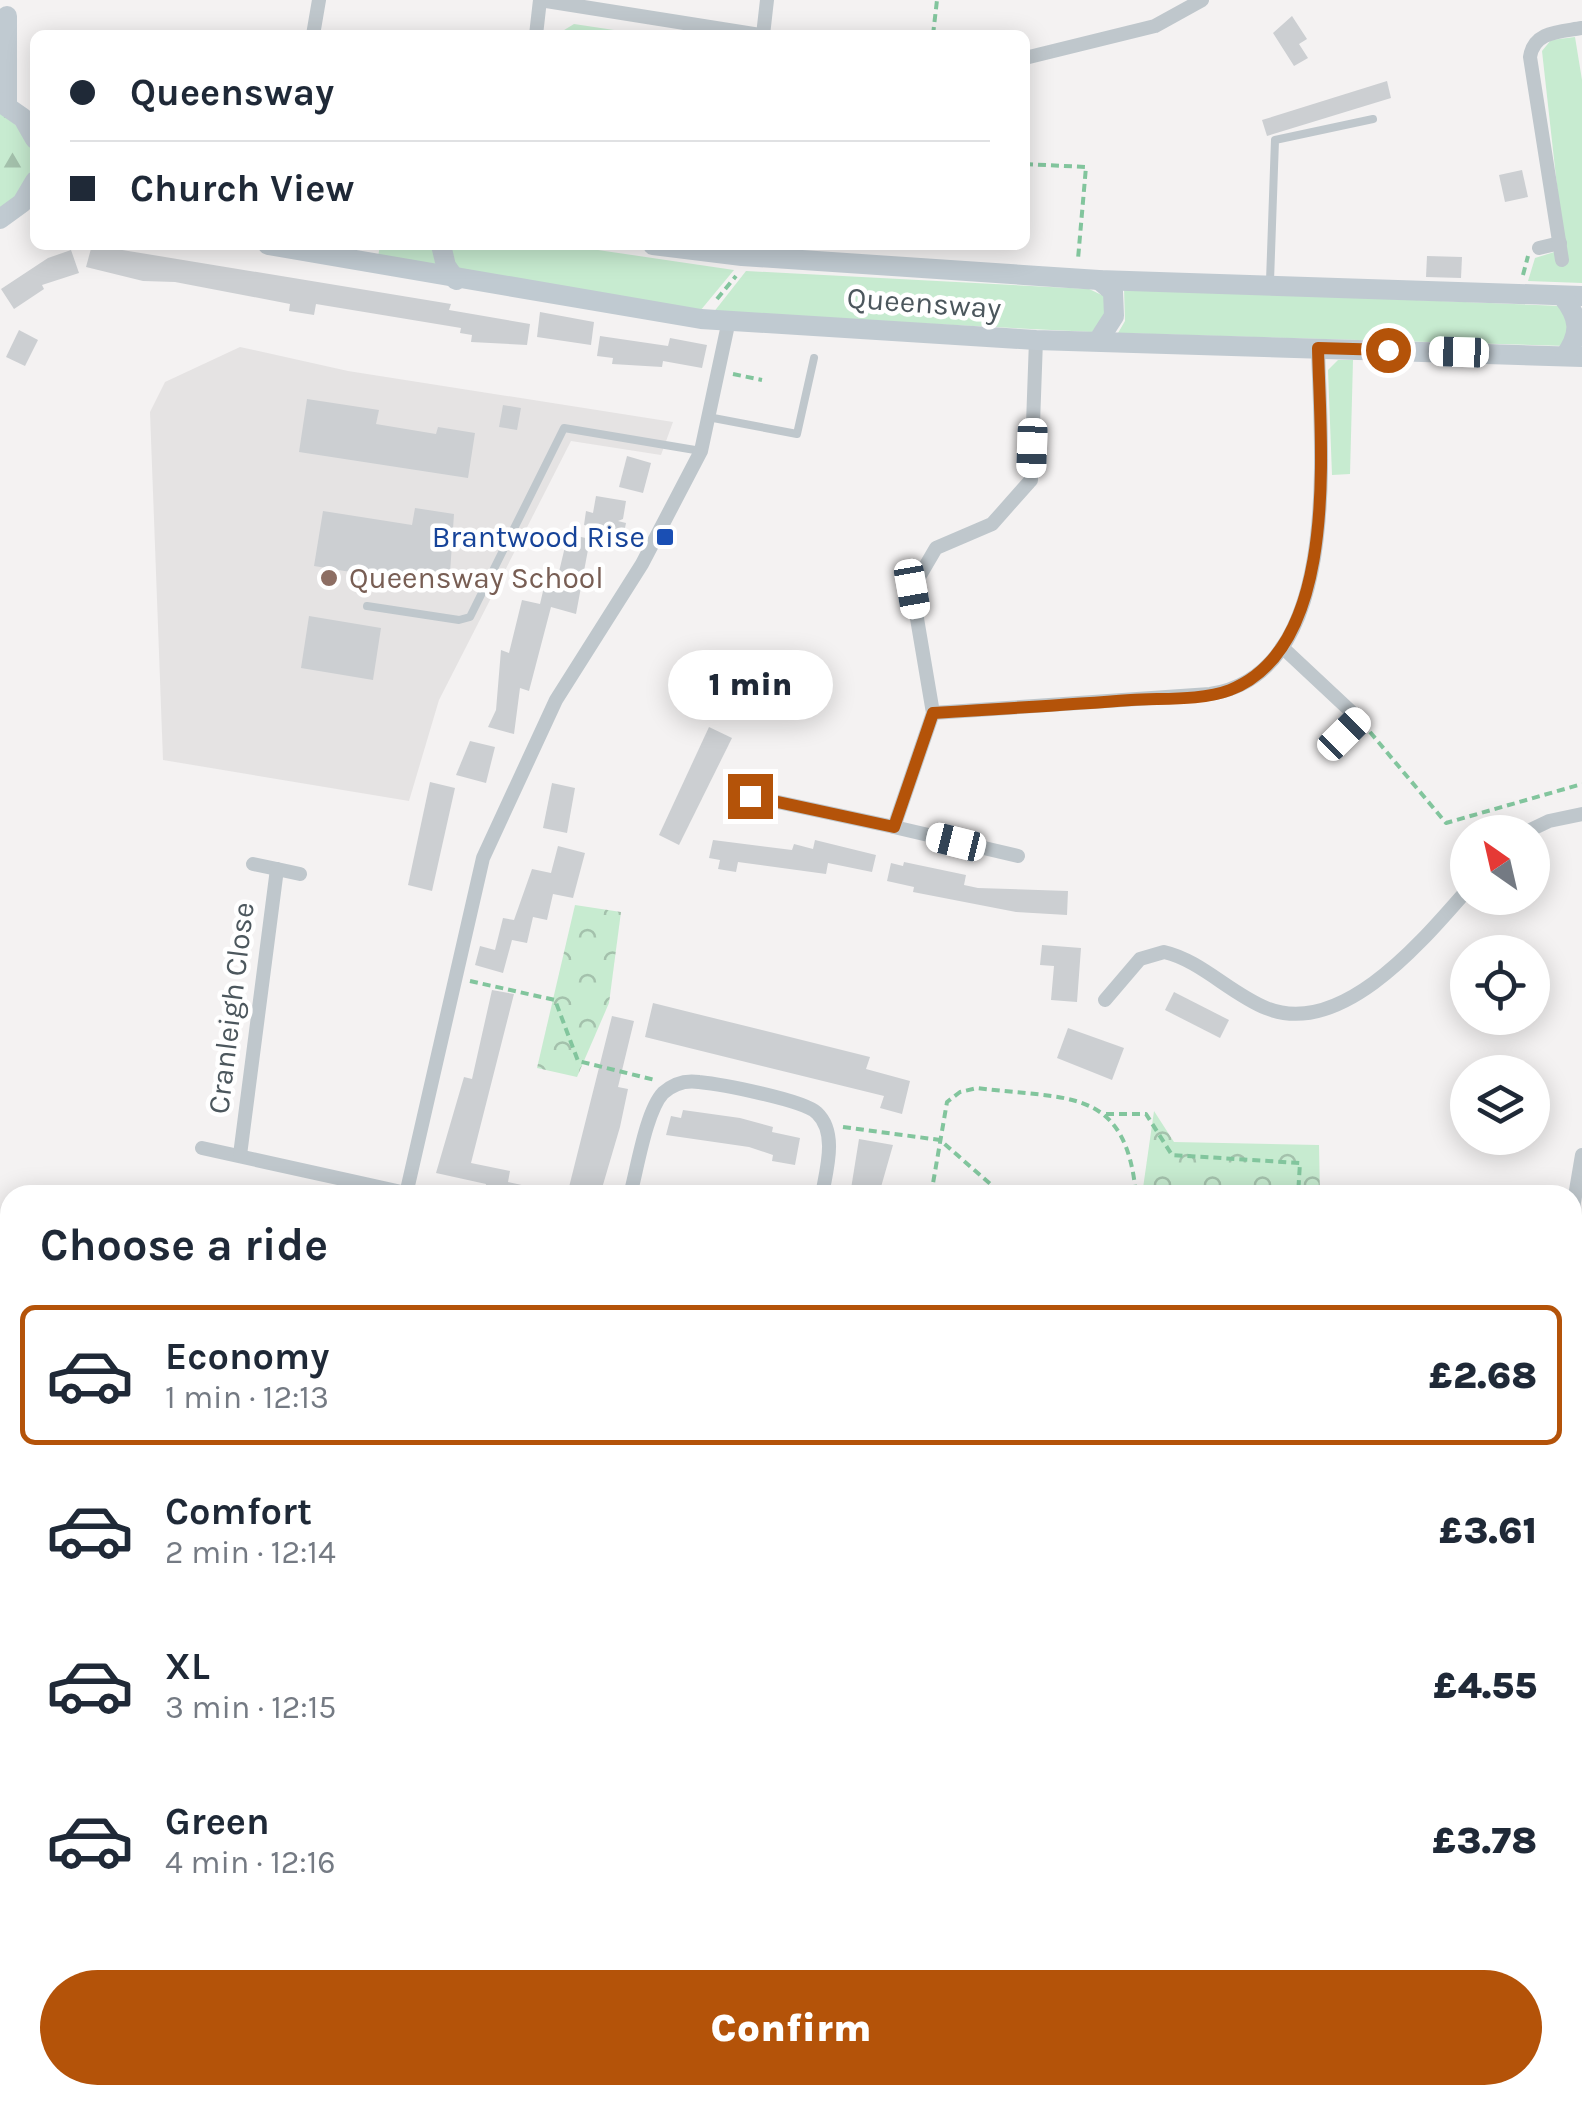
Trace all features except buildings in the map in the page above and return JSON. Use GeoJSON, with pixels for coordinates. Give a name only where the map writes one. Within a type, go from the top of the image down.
{"type":"FeatureCollection","features":[{"type":"Feature","properties":{"kind":"street"},"geometry":{"type":"LineString","coordinates":[[314,30],[319,0]]}},
{"type":"Feature","properties":{"kind":"street"},"geometry":{"type":"LineString","coordinates":[[537,30],[540,0],[729,30]]}},
{"type":"Feature","properties":{"kind":"street"},"geometry":{"type":"LineString","coordinates":[[762,30],[767,0]]}},
{"type":"Feature","properties":{"kind":"street"},"geometry":{"type":"LineString","coordinates":[[1030,57],[1155,26],[1202,0]]}},
{"type":"Feature","properties":{"kind":"street"},"geometry":{"type":"LineString","coordinates":[[6,15],[4,103],[23,118],[30,130]]}},
{"type":"Feature","properties":{"kind":"street"},"geometry":{"type":"LineString","coordinates":[[1562,260],[1530,58],[1535,42],[1545,35],[1582,28]]}},
{"type":"Feature","properties":{"kind":"street"},"geometry":{"type":"LineString","coordinates":[[0,219],[30,194]]}},
{"type":"Feature","properties":{"kind":"street"},"geometry":{"type":"LineString","coordinates":[[1539,248],[1560,243]]}},
{"type":"Feature","properties":{"kind":"street","name":"Queensway"},"geometry":{"type":"LineString","coordinates":[[295,250],[701,319],[1036,340],[1573,356]]}},
{"type":"Feature","properties":{"kind":"street"},"geometry":{"type":"LineString","coordinates":[[442,250],[441,256],[456,280]]}},
{"type":"Feature","properties":{"kind":"street","name":"Queensway"},"geometry":{"type":"LineString","coordinates":[[697,250],[1099,280],[1572,297]]}},
{"type":"Feature","properties":{"kind":"street"},"geometry":{"type":"LineString","coordinates":[[1098,341],[1114,316],[1113,292],[1099,280]]}},
{"type":"Feature","properties":{"kind":"street"},"geometry":{"type":"LineString","coordinates":[[1572,297],[1578,338],[1573,356]]}},
{"type":"Feature","properties":{"kind":"street"},"geometry":{"type":"LineString","coordinates":[[413,1185],[483,858],[556,700],[642,564],[701,450],[729,320]]}},
{"type":"Feature","properties":{"kind":"street"},"geometry":{"type":"LineString","coordinates":[[894,827],[933,713],[912,589],[936,548],[992,524],[1031,480],[1036,340]]}},
{"type":"Feature","properties":{"kind":"street"},"geometry":{"type":"LineString","coordinates":[[933,713],[1226,691],[1262,669],[1282,646],[1299,608],[1320,539],[1318,348]]}},
{"type":"Feature","properties":{"kind":"street"},"geometry":{"type":"LineString","coordinates":[[1282,646],[1359,718],[1344,734]]}},
{"type":"Feature","properties":{"kind":"street"},"geometry":{"type":"LineString","coordinates":[[750,796],[1018,856]]}},
{"type":"Feature","properties":{"kind":"street"},"geometry":{"type":"LineString","coordinates":[[1550,824],[1582,814]]}},
{"type":"Feature","properties":{"kind":"street","name":"Cranleigh Close"},"geometry":{"type":"LineString","coordinates":[[253,864],[300,874]]}},
{"type":"Feature","properties":{"kind":"street","name":"Cranleigh Close"},"geometry":{"type":"LineString","coordinates":[[240,1154],[277,869]]}},
{"type":"Feature","properties":{"kind":"street"},"geometry":{"type":"LineString","coordinates":[[1105,1000],[1140,959],[1164,952],[1267,1009],[1293,1016],[1311,1013],[1355,994],[1401,962],[1450,909]]}},
{"type":"Feature","properties":{"kind":"street"},"geometry":{"type":"LineString","coordinates":[[633,1185],[653,1111],[662,1094],[676,1085],[698,1082],[800,1105],[817,1113],[824,1125],[829,1156],[824,1185]]}},
{"type":"Feature","properties":{"kind":"street"},"geometry":{"type":"LineString","coordinates":[[202,1148],[376,1185]]}},
{"type":"Feature","properties":{"kind":"street"},"geometry":{"type":"LineString","coordinates":[[1577,1185],[1582,1155]]}},
{"type":"Feature","properties":{"kind":"lane"},"geometry":{"type":"LineString","coordinates":[[1270,286],[1275,140],[1373,119]]}},
{"type":"Feature","properties":{"kind":"lane"},"geometry":{"type":"LineString","coordinates":[[708,418],[797,434],[814,358]]}},
{"type":"Feature","properties":{"kind":"lane"},"geometry":{"type":"LineString","coordinates":[[367,606],[460,620],[470,617],[564,428],[701,450]]}},
{"type":"Feature","properties":{"kind":"path"},"geometry":{"type":"LineString","coordinates":[[934,30],[937,0]]}},
{"type":"Feature","properties":{"kind":"path"},"geometry":{"type":"LineString","coordinates":[[1030,164],[1086,167],[1076,278]]}},
{"type":"Feature","properties":{"kind":"path"},"geometry":{"type":"LineString","coordinates":[[1518,295],[1529,254],[1539,248]]}},
{"type":"Feature","properties":{"kind":"path"},"geometry":{"type":"LineString","coordinates":[[701,319],[750,256]]}},
{"type":"Feature","properties":{"kind":"path"},"geometry":{"type":"LineString","coordinates":[[718,371],[762,380]]}},
{"type":"Feature","properties":{"kind":"path"},"geometry":{"type":"LineString","coordinates":[[1359,718],[1446,823],[1582,784]]}},
{"type":"Feature","properties":{"kind":"path"},"geometry":{"type":"LineString","coordinates":[[456,978],[555,1000],[578,1061],[676,1085]]}},
{"type":"Feature","properties":{"kind":"path"},"geometry":{"type":"LineString","coordinates":[[932,1185],[948,1102],[977,1088],[1090,1103],[1106,1114],[1132,1151],[1135,1185]]}},
{"type":"Feature","properties":{"kind":"path"},"geometry":{"type":"LineString","coordinates":[[1106,1114],[1146,1114],[1172,1155],[1300,1164],[1299,1185]]}},
{"type":"Feature","properties":{"kind":"path"},"geometry":{"type":"LineString","coordinates":[[824,1125],[940,1140],[991,1185]]}},
{"type":"Feature","properties":{"kind":"shaded area","name":"Queensway School"},"geometry":{"type":"Polygon","coordinates":[[[240,347],[348,371],[673,422],[661,455],[571,441],[439,700],[409,801],[163,760],[150,412],[165,382],[240,347]]]}},
{"type":"Feature","properties":{"kind":"green space"},"geometry":{"type":"Polygon","coordinates":[[[574,24],[614,30],[564,30],[574,24]]]}},
{"type":"Feature","properties":{"kind":"green space"},"geometry":{"type":"Polygon","coordinates":[[[1575,37],[1582,80],[1582,283],[1528,281],[1535,258],[1564,249],[1542,51],[1551,40],[1575,37]]]}},
{"type":"Feature","properties":{"kind":"green space"},"geometry":{"type":"Polygon","coordinates":[[[0,110],[30,147],[30,173],[0,213],[0,110]]]}},
{"type":"Feature","properties":{"kind":"green space"},"geometry":{"type":"Polygon","coordinates":[[[379,250],[434,250],[436,270],[378,257],[379,250]]]}},
{"type":"Feature","properties":{"kind":"green space"},"geometry":{"type":"Polygon","coordinates":[[[451,250],[598,250],[734,270],[700,311],[462,273],[451,263],[451,250]]]}},
{"type":"Feature","properties":{"kind":"green space"},"geometry":{"type":"Polygon","coordinates":[[[746,271],[1089,289],[1106,297],[1107,313],[1092,332],[713,313],[746,271]]]}},
{"type":"Feature","properties":{"kind":"green space"},"geometry":{"type":"Polygon","coordinates":[[[1124,288],[1560,306],[1567,315],[1567,346],[1118,333],[1125,321],[1124,288]]]}},
{"type":"Feature","properties":{"kind":"green space"},"geometry":{"type":"Polygon","coordinates":[[[1338,360],[1353,360],[1350,474],[1332,475],[1328,370],[1338,360]]]}},
{"type":"Feature","properties":{"kind":"green space"},"geometry":{"type":"Polygon","coordinates":[[[575,905],[621,912],[609,1003],[577,1077],[537,1068],[575,905]]]}},
{"type":"Feature","properties":{"kind":"green space"},"geometry":{"type":"Polygon","coordinates":[[[1154,1111],[1174,1142],[1319,1145],[1320,1185],[1143,1185],[1154,1111]]]}},
{"type":"Feature","properties":{"kind":"place","name":"Brantwood Rise"},"geometry":{"type":"Point","coordinates":[665,537]}},
{"type":"Feature","properties":{"kind":"place","name":"Queensway School"},"geometry":{"type":"Point","coordinates":[329,578]}},
{"type":"Feature","properties":{"kind":"route"},"geometry":{"type":"LineString","coordinates":[[750,796],[894,827],[933,713],[1174,698],[1226,691],[1244,683],[1282,646],[1299,608],[1320,539],[1318,348],[1388,350]]}}]}
